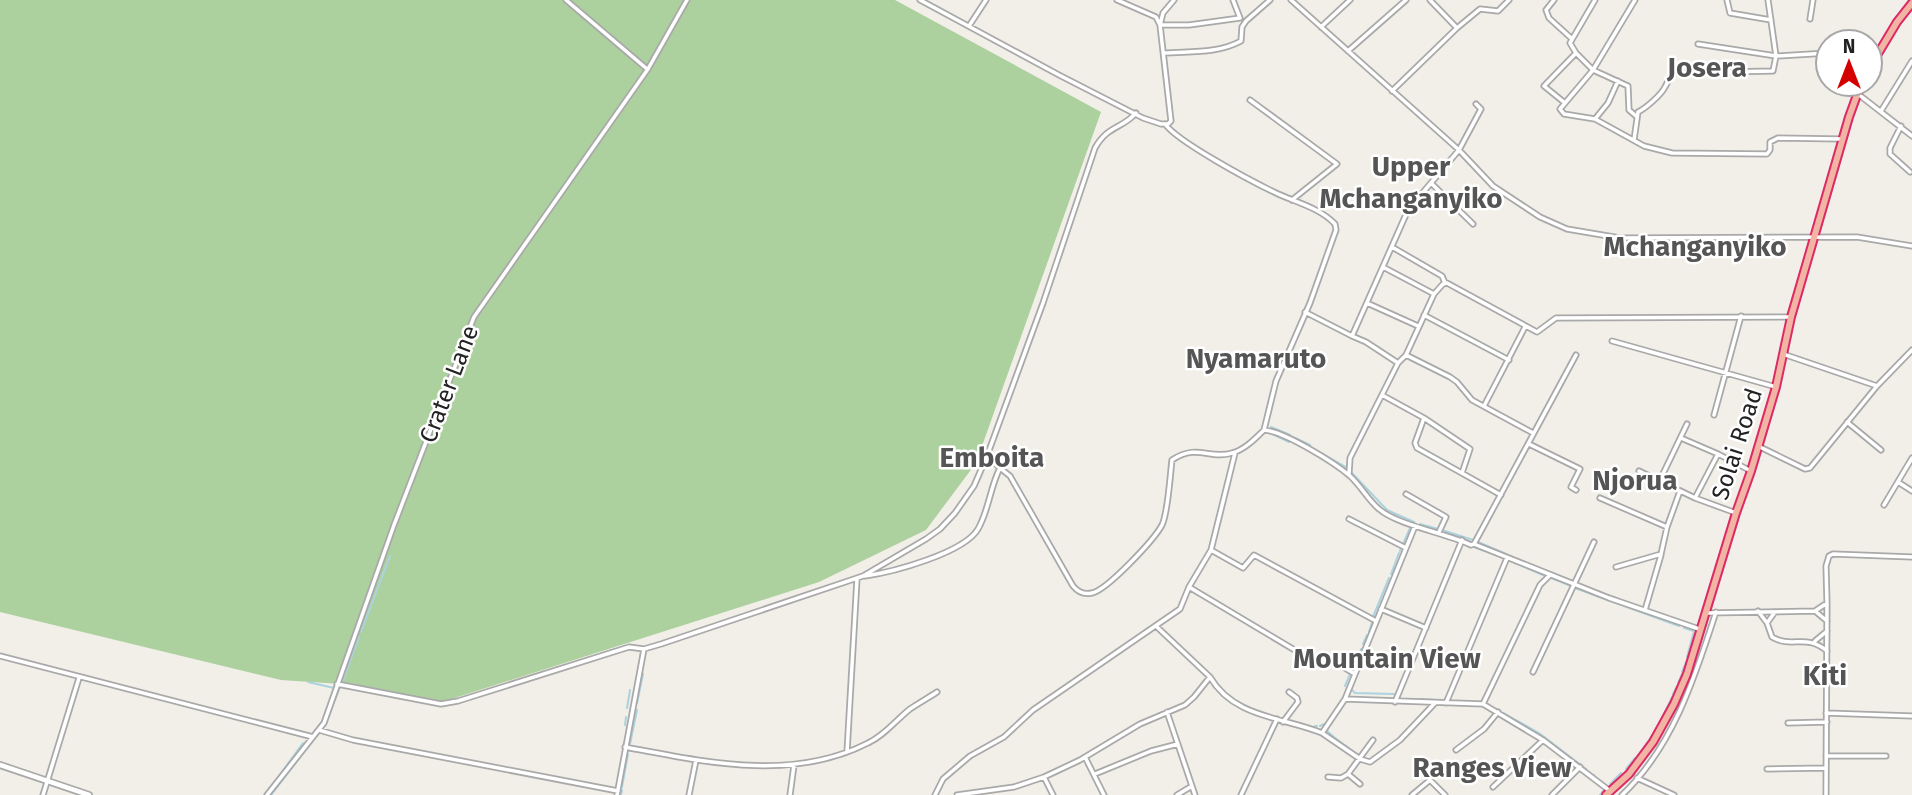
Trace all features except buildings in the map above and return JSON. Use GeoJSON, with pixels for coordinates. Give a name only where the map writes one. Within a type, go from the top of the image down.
{"type":"FeatureCollection","features":[{"type":"Feature","properties":{"kind":"highway"},"geometry":{"type":"LineString","coordinates":[[1884,43],[1912,3]]}},
{"type":"Feature","properties":{"kind":"highway","name":"Solai Road"},"geometry":{"type":"LineString","coordinates":[[1608,793],[1629,774],[1653,742],[1674,704],[1686,674],[1776,387],[1791,317],[1855,98]]}},
{"type":"Feature","properties":{"kind":"street"},"geometry":{"type":"LineString","coordinates":[[566,0],[648,69]]}},
{"type":"Feature","properties":{"kind":"street","name":"Crater Lane"},"geometry":{"type":"LineString","coordinates":[[267,795],[324,723],[394,525],[474,317],[648,69],[687,0]]}},
{"type":"Feature","properties":{"kind":"street"},"geometry":{"type":"LineString","coordinates":[[920,0],[1059,75],[1154,122],[1170,123],[1160,25],[1156,17],[1117,0]]}},
{"type":"Feature","properties":{"kind":"street"},"geometry":{"type":"LineString","coordinates":[[969,26],[986,0]]}},
{"type":"Feature","properties":{"kind":"street"},"geometry":{"type":"LineString","coordinates":[[1160,25],[1163,13],[1174,0]]}},
{"type":"Feature","properties":{"kind":"street"},"geometry":{"type":"LineString","coordinates":[[1233,0],[1240,18]]}},
{"type":"Feature","properties":{"kind":"street"},"geometry":{"type":"LineString","coordinates":[[1164,53],[1210,51],[1217,47],[1233,45],[1241,41],[1242,27],[1246,21],[1270,0]]}},
{"type":"Feature","properties":{"kind":"street"},"geometry":{"type":"LineString","coordinates":[[1291,0],[1459,150],[1501,192],[1540,217],[1567,229],[1620,238],[1857,237],[1912,246]]}},
{"type":"Feature","properties":{"kind":"street"},"geometry":{"type":"LineString","coordinates":[[1321,27],[1350,0]]}},
{"type":"Feature","properties":{"kind":"street"},"geometry":{"type":"LineString","coordinates":[[1348,51],[1406,0]]}},
{"type":"Feature","properties":{"kind":"street"},"geometry":{"type":"LineString","coordinates":[[1430,0],[1457,28]]}},
{"type":"Feature","properties":{"kind":"street"},"geometry":{"type":"LineString","coordinates":[[1392,91],[1480,9],[1498,11],[1509,0]]}},
{"type":"Feature","properties":{"kind":"street"},"geometry":{"type":"LineString","coordinates":[[1554,0],[1546,10],[1548,15],[1571,38]]}},
{"type":"Feature","properties":{"kind":"street"},"geometry":{"type":"LineString","coordinates":[[1595,0],[1571,38],[1571,46],[1592,70],[1628,86],[1629,110],[1636,116]]}},
{"type":"Feature","properties":{"kind":"street"},"geometry":{"type":"LineString","coordinates":[[1635,0],[1592,70],[1560,109],[1564,114],[1595,119],[1634,141],[1672,153],[1767,154],[1770,142],[1778,138],[1843,139]]}},
{"type":"Feature","properties":{"kind":"street"},"geometry":{"type":"LineString","coordinates":[[1727,0],[1730,13],[1771,20]]}},
{"type":"Feature","properties":{"kind":"street"},"geometry":{"type":"LineString","coordinates":[[1634,141],[1636,116],[1665,89],[1669,78],[1676,73],[1771,73],[1776,56],[1768,0]]}},
{"type":"Feature","properties":{"kind":"street"},"geometry":{"type":"LineString","coordinates":[[1810,19],[1813,0]]}},
{"type":"Feature","properties":{"kind":"street"},"geometry":{"type":"LineString","coordinates":[[1160,25],[1182,26],[1240,18],[1246,21]]}},
{"type":"Feature","properties":{"kind":"street"},"geometry":{"type":"LineString","coordinates":[[1698,44],[1776,56],[1814,54]]}},
{"type":"Feature","properties":{"kind":"street"},"geometry":{"type":"LineString","coordinates":[[1565,103],[1544,86],[1576,53]]}},
{"type":"Feature","properties":{"kind":"street"},"geometry":{"type":"LineString","coordinates":[[1881,111],[1912,61]]}},
{"type":"Feature","properties":{"kind":"street"},"geometry":{"type":"LineString","coordinates":[[1595,119],[1608,103],[1618,81]]}},
{"type":"Feature","properties":{"kind":"street"},"geometry":{"type":"LineString","coordinates":[[1864,98],[1912,136]]}},
{"type":"Feature","properties":{"kind":"street"},"geometry":{"type":"LineString","coordinates":[[1250,100],[1337,164],[1292,200]]}},
{"type":"Feature","properties":{"kind":"street"},"geometry":{"type":"LineString","coordinates":[[1352,336],[1408,210],[1459,150],[1481,109],[1476,104]]}},
{"type":"Feature","properties":{"kind":"street"},"geometry":{"type":"LineString","coordinates":[[337,684],[449,703],[629,647],[644,649],[857,579],[940,529],[974,486],[987,456],[1043,303],[1095,148],[1106,132],[1131,119],[1136,113]]}},
{"type":"Feature","properties":{"kind":"street"},"geometry":{"type":"LineString","coordinates":[[987,456],[1010,476],[1073,586],[1077,591],[1090,594],[1103,587],[1133,559],[1162,525],[1172,460],[1185,452],[1227,455],[1235,453],[1255,440],[1264,430],[1276,382],[1336,230],[1335,224],[1215,159],[1181,138],[1165,124]]}},
{"type":"Feature","properties":{"kind":"street"},"geometry":{"type":"LineString","coordinates":[[1901,126],[1890,154],[1910,172]]}},
{"type":"Feature","properties":{"kind":"street"},"geometry":{"type":"LineString","coordinates":[[1431,183],[1473,224]]}},
{"type":"Feature","properties":{"kind":"street"},"geometry":{"type":"LineString","coordinates":[[1392,247],[1442,276],[1445,283],[1524,327],[1539,332],[1547,322],[1556,318],[1791,317]]}},
{"type":"Feature","properties":{"kind":"street"},"geometry":{"type":"LineString","coordinates":[[1383,267],[1434,294]]}},
{"type":"Feature","properties":{"kind":"street"},"geometry":{"type":"LineString","coordinates":[[1349,475],[1350,458],[1398,363],[1406,355],[1434,294],[1445,283]]}},
{"type":"Feature","properties":{"kind":"street"},"geometry":{"type":"LineString","coordinates":[[1367,303],[1418,326]]}},
{"type":"Feature","properties":{"kind":"street"},"geometry":{"type":"LineString","coordinates":[[1305,312],[1366,342],[1398,363]]}},
{"type":"Feature","properties":{"kind":"street"},"geometry":{"type":"LineString","coordinates":[[1424,315],[1509,360]]}},
{"type":"Feature","properties":{"kind":"street"},"geometry":{"type":"LineString","coordinates":[[1714,415],[1741,316]]}},
{"type":"Feature","properties":{"kind":"street"},"geometry":{"type":"LineString","coordinates":[[1484,406],[1524,327]]}},
{"type":"Feature","properties":{"kind":"street"},"geometry":{"type":"LineString","coordinates":[[1612,341],[1776,387]]}},
{"type":"Feature","properties":{"kind":"street"},"geometry":{"type":"LineString","coordinates":[[1758,446],[1805,469],[1810,468],[1877,386],[1912,351]]}},
{"type":"Feature","properties":{"kind":"street"},"geometry":{"type":"LineString","coordinates":[[1783,354],[1877,386]]}},
{"type":"Feature","properties":{"kind":"street"},"geometry":{"type":"LineString","coordinates":[[1406,355],[1457,382],[1472,400],[1533,433]]}},
{"type":"Feature","properties":{"kind":"street"},"geometry":{"type":"LineString","coordinates":[[1474,544],[1576,355]]}},
{"type":"Feature","properties":{"kind":"street"},"geometry":{"type":"LineString","coordinates":[[1382,395],[1424,418],[1470,449],[1462,473]]}},
{"type":"Feature","properties":{"kind":"street"},"geometry":{"type":"LineString","coordinates":[[1424,418],[1415,443],[1417,448],[1501,495]]}},
{"type":"Feature","properties":{"kind":"street"},"geometry":{"type":"LineString","coordinates":[[1847,422],[1881,450]]}},
{"type":"Feature","properties":{"kind":"street"},"geometry":{"type":"LineString","coordinates":[[1660,480],[1687,424]]}},
{"type":"Feature","properties":{"kind":"street"},"geometry":{"type":"LineString","coordinates":[[1264,430],[1293,439],[1349,475],[1382,512],[1699,629]]}},
{"type":"Feature","properties":{"kind":"street"},"geometry":{"type":"LineString","coordinates":[[1681,437],[1751,471]]}},
{"type":"Feature","properties":{"kind":"street"},"geometry":{"type":"LineString","coordinates":[[1530,444],[1580,470],[1571,487],[1576,490]]}},
{"type":"Feature","properties":{"kind":"street"},"geometry":{"type":"LineString","coordinates":[[936,795],[943,779],[970,756],[1004,737],[1033,710],[1180,609],[1189,587],[1211,550],[1235,453]]}},
{"type":"Feature","properties":{"kind":"street"},"geometry":{"type":"LineString","coordinates":[[1695,498],[1718,454]]}},
{"type":"Feature","properties":{"kind":"street"},"geometry":{"type":"LineString","coordinates":[[1884,505],[1912,458]]}},
{"type":"Feature","properties":{"kind":"street"},"geometry":{"type":"LineString","coordinates":[[863,576],[929,558],[972,537],[979,527],[992,483],[1000,468]]}},
{"type":"Feature","properties":{"kind":"street"},"geometry":{"type":"LineString","coordinates":[[1639,471],[1679,491],[1735,513]]}},
{"type":"Feature","properties":{"kind":"street"},"geometry":{"type":"LineString","coordinates":[[1898,482],[1912,491]]}},
{"type":"Feature","properties":{"kind":"street"},"geometry":{"type":"LineString","coordinates":[[1645,610],[1679,491]]}},
{"type":"Feature","properties":{"kind":"street"},"geometry":{"type":"LineString","coordinates":[[1406,494],[1446,517],[1439,532]]}},
{"type":"Feature","properties":{"kind":"street"},"geometry":{"type":"LineString","coordinates":[[1600,498],[1667,527]]}},
{"type":"Feature","properties":{"kind":"street"},"geometry":{"type":"LineString","coordinates":[[1349,519],[1406,548]]}},
{"type":"Feature","properties":{"kind":"street"},"geometry":{"type":"LineString","coordinates":[[1322,733],[1345,699],[1415,526]]}},
{"type":"Feature","properties":{"kind":"street"},"geometry":{"type":"LineString","coordinates":[[1395,702],[1462,540]]}},
{"type":"Feature","properties":{"kind":"street"},"geometry":{"type":"LineString","coordinates":[[1533,672],[1594,542]]}},
{"type":"Feature","properties":{"kind":"street"},"geometry":{"type":"LineString","coordinates":[[1211,550],[1243,568],[1254,555],[1376,621]]}},
{"type":"Feature","properties":{"kind":"street"},"geometry":{"type":"LineString","coordinates":[[1616,567],[1661,554]]}},
{"type":"Feature","properties":{"kind":"street"},"geometry":{"type":"LineString","coordinates":[[1826,795],[1826,566],[1829,556],[1912,557]]}},
{"type":"Feature","properties":{"kind":"street"},"geometry":{"type":"LineString","coordinates":[[1446,704],[1507,558]]}},
{"type":"Feature","properties":{"kind":"street"},"geometry":{"type":"LineString","coordinates":[[1483,704],[1534,597],[1549,575]]}},
{"type":"Feature","properties":{"kind":"street"},"geometry":{"type":"LineString","coordinates":[[847,751],[857,579]]}},
{"type":"Feature","properties":{"kind":"street"},"geometry":{"type":"LineString","coordinates":[[1189,587],[1303,655],[1333,662],[1355,674]]}},
{"type":"Feature","properties":{"kind":"street"},"geometry":{"type":"LineString","coordinates":[[1707,613],[1815,611],[1828,603]]}},
{"type":"Feature","properties":{"kind":"street"},"geometry":{"type":"LineString","coordinates":[[1381,609],[1426,628]]}},
{"type":"Feature","properties":{"kind":"street"},"geometry":{"type":"LineString","coordinates":[[1758,611],[1767,623],[1769,633],[1776,640],[1815,641],[1827,651]]}},
{"type":"Feature","properties":{"kind":"street"},"geometry":{"type":"LineString","coordinates":[[1767,623],[1775,611]]}},
{"type":"Feature","properties":{"kind":"street"},"geometry":{"type":"LineString","coordinates":[[1815,611],[1827,621]]}},
{"type":"Feature","properties":{"kind":"street"},"geometry":{"type":"LineString","coordinates":[[1622,795],[1654,758],[1686,698],[1698,670],[1716,612]]}},
{"type":"Feature","properties":{"kind":"street"},"geometry":{"type":"LineString","coordinates":[[1157,626],[1239,706],[1322,733],[1360,759],[1370,762],[1400,740],[1436,703]]}},
{"type":"Feature","properties":{"kind":"street"},"geometry":{"type":"LineString","coordinates":[[1815,641],[1827,631]]}},
{"type":"Feature","properties":{"kind":"street"},"geometry":{"type":"LineString","coordinates":[[319,730],[353,740],[617,793],[644,649]]}},
{"type":"Feature","properties":{"kind":"street"},"geometry":{"type":"LineString","coordinates":[[0,656],[313,737]]}},
{"type":"Feature","properties":{"kind":"street"},"geometry":{"type":"LineString","coordinates":[[957,795],[1014,787],[1044,777],[1085,757],[1140,724],[1185,705],[1210,677]]}},
{"type":"Feature","properties":{"kind":"street"},"geometry":{"type":"LineString","coordinates":[[43,795],[79,678]]}},
{"type":"Feature","properties":{"kind":"street"},"geometry":{"type":"LineString","coordinates":[[625,747],[696,761],[763,766],[794,765],[831,758],[870,743],[911,708],[937,692]]}},
{"type":"Feature","properties":{"kind":"street"},"geometry":{"type":"LineString","coordinates":[[1283,722],[1298,700],[1289,692]]}},
{"type":"Feature","properties":{"kind":"street"},"geometry":{"type":"LineString","coordinates":[[1345,699],[1483,704],[1543,740],[1580,767],[1608,793]]}},
{"type":"Feature","properties":{"kind":"street"},"geometry":{"type":"LineString","coordinates":[[1167,712],[1195,795]]}},
{"type":"Feature","properties":{"kind":"street"},"geometry":{"type":"LineString","coordinates":[[1456,751],[1474,738],[1498,712]]}},
{"type":"Feature","properties":{"kind":"street"},"geometry":{"type":"LineString","coordinates":[[1826,713],[1912,716]]}},
{"type":"Feature","properties":{"kind":"street"},"geometry":{"type":"LineString","coordinates":[[1241,795],[1277,719]]}},
{"type":"Feature","properties":{"kind":"street"},"geometry":{"type":"LineString","coordinates":[[1788,723],[1827,722]]}},
{"type":"Feature","properties":{"kind":"street"},"geometry":{"type":"LineString","coordinates":[[1328,777],[1340,778],[1348,774],[1373,740]]}},
{"type":"Feature","properties":{"kind":"street"},"geometry":{"type":"LineString","coordinates":[[1493,787],[1543,740]]}},
{"type":"Feature","properties":{"kind":"street"},"geometry":{"type":"LineString","coordinates":[[1095,774],[1151,751],[1178,744]]}},
{"type":"Feature","properties":{"kind":"street"},"geometry":{"type":"LineString","coordinates":[[1826,756],[1886,757]]}},
{"type":"Feature","properties":{"kind":"street"},"geometry":{"type":"LineString","coordinates":[[1085,757],[1104,795]]}},
{"type":"Feature","properties":{"kind":"street"},"geometry":{"type":"LineString","coordinates":[[689,795],[696,761]]}},
{"type":"Feature","properties":{"kind":"street"},"geometry":{"type":"LineString","coordinates":[[0,765],[89,795]]}},
{"type":"Feature","properties":{"kind":"street"},"geometry":{"type":"LineString","coordinates":[[790,795],[794,765]]}},
{"type":"Feature","properties":{"kind":"street"},"geometry":{"type":"LineString","coordinates":[[1552,795],[1580,767]]}},
{"type":"Feature","properties":{"kind":"street"},"geometry":{"type":"LineString","coordinates":[[1768,769],[1826,768]]}},
{"type":"Feature","properties":{"kind":"street"},"geometry":{"type":"LineString","coordinates":[[1348,774],[1360,784]]}},
{"type":"Feature","properties":{"kind":"street"},"geometry":{"type":"LineString","coordinates":[[1629,774],[1674,795]]}},
{"type":"Feature","properties":{"kind":"street"},"geometry":{"type":"LineString","coordinates":[[1044,777],[1054,795]]}},
{"type":"Feature","properties":{"kind":"street"},"geometry":{"type":"LineString","coordinates":[[1412,795],[1430,780],[1445,795]]}},
{"type":"Feature","properties":{"kind":"street"},"geometry":{"type":"LineString","coordinates":[[1177,795],[1192,786]]}},
{"type":"Feature","properties":{"kind":"green space"},"geometry":{"type":"Polygon","coordinates":[[[0,0],[895,0],[1101,112],[976,463],[926,530],[819,582],[442,702],[341,684],[281,680],[0,612],[0,0]]]}},
{"type":"Feature","properties":{"kind":"waterway"},"geometry":{"type":"LineString","coordinates":[[1271,427],[1290,435]]}},
{"type":"Feature","properties":{"kind":"waterway"},"geometry":{"type":"LineString","coordinates":[[1270,433],[1289,442]]}},
{"type":"Feature","properties":{"kind":"waterway"},"geometry":{"type":"LineString","coordinates":[[1295,438],[1310,445]]}},
{"type":"Feature","properties":{"kind":"waterway"},"geometry":{"type":"LineString","coordinates":[[1314,449],[1346,467]]}},
{"type":"Feature","properties":{"kind":"waterway"},"geometry":{"type":"LineString","coordinates":[[1351,472],[1387,510],[1414,522]]}},
{"type":"Feature","properties":{"kind":"waterway"},"geometry":{"type":"LineString","coordinates":[[1420,524],[1438,529]]}},
{"type":"Feature","properties":{"kind":"waterway"},"geometry":{"type":"LineString","coordinates":[[1403,544],[1411,526]]}},
{"type":"Feature","properties":{"kind":"waterway"},"geometry":{"type":"LineString","coordinates":[[1442,530],[1473,540]]}},
{"type":"Feature","properties":{"kind":"waterway"},"geometry":{"type":"LineString","coordinates":[[1446,537],[1458,542]]}},
{"type":"Feature","properties":{"kind":"waterway"},"geometry":{"type":"LineString","coordinates":[[1478,542],[1506,554]]}},
{"type":"Feature","properties":{"kind":"waterway"},"geometry":{"type":"LineString","coordinates":[[1471,546],[1502,557]]}},
{"type":"Feature","properties":{"kind":"waterway"},"geometry":{"type":"LineString","coordinates":[[1391,574],[1399,553]]}},
{"type":"Feature","properties":{"kind":"waterway"},"geometry":{"type":"LineString","coordinates":[[361,632],[390,556]]}},
{"type":"Feature","properties":{"kind":"waterway"},"geometry":{"type":"LineString","coordinates":[[1508,560],[1543,575]]}},
{"type":"Feature","properties":{"kind":"waterway"},"geometry":{"type":"LineString","coordinates":[[1550,572],[1572,581]]}},
{"type":"Feature","properties":{"kind":"waterway"},"geometry":{"type":"LineString","coordinates":[[1549,577],[1571,586]]}},
{"type":"Feature","properties":{"kind":"waterway"},"geometry":{"type":"LineString","coordinates":[[1373,617],[1389,578]]}},
{"type":"Feature","properties":{"kind":"waterway"},"geometry":{"type":"LineString","coordinates":[[1578,584],[1603,593]]}},
{"type":"Feature","properties":{"kind":"waterway"},"geometry":{"type":"LineString","coordinates":[[1575,588],[1679,626]]}},
{"type":"Feature","properties":{"kind":"waterway"},"geometry":{"type":"LineString","coordinates":[[1608,595],[1619,599]]}},
{"type":"Feature","properties":{"kind":"waterway"},"geometry":{"type":"LineString","coordinates":[[1369,632],[1372,622]]}},
{"type":"Feature","properties":{"kind":"waterway"},"geometry":{"type":"LineString","coordinates":[[337,680],[357,624]]}},
{"type":"Feature","properties":{"kind":"waterway"},"geometry":{"type":"LineString","coordinates":[[1684,628],[1694,631],[1687,657]]}},
{"type":"Feature","properties":{"kind":"waterway"},"geometry":{"type":"LineString","coordinates":[[1363,644],[1367,635]]}},
{"type":"Feature","properties":{"kind":"waterway"},"geometry":{"type":"LineString","coordinates":[[342,683],[359,637]]}},
{"type":"Feature","properties":{"kind":"waterway"},"geometry":{"type":"LineString","coordinates":[[1359,655],[1361,649]]}},
{"type":"Feature","properties":{"kind":"waterway"},"geometry":{"type":"LineString","coordinates":[[1352,668],[1357,658]]}},
{"type":"Feature","properties":{"kind":"waterway"},"geometry":{"type":"LineString","coordinates":[[1682,672],[1687,660]]}},
{"type":"Feature","properties":{"kind":"waterway"},"geometry":{"type":"LineString","coordinates":[[637,703],[643,674]]}},
{"type":"Feature","properties":{"kind":"waterway"},"geometry":{"type":"LineString","coordinates":[[1345,686],[1350,674]]}},
{"type":"Feature","properties":{"kind":"waterway"},"geometry":{"type":"LineString","coordinates":[[1678,683],[1682,674]]}},
{"type":"Feature","properties":{"kind":"waterway"},"geometry":{"type":"LineString","coordinates":[[308,682],[334,688]]}},
{"type":"Feature","properties":{"kind":"waterway"},"geometry":{"type":"LineString","coordinates":[[1673,694],[1677,686]]}},
{"type":"Feature","properties":{"kind":"waterway"},"geometry":{"type":"LineString","coordinates":[[330,712],[340,687]]}},
{"type":"Feature","properties":{"kind":"waterway"},"geometry":{"type":"LineString","coordinates":[[1351,689],[1355,693],[1394,694]]}},
{"type":"Feature","properties":{"kind":"waterway"},"geometry":{"type":"LineString","coordinates":[[627,708],[630,690]]}},
{"type":"Feature","properties":{"kind":"waterway"},"geometry":{"type":"LineString","coordinates":[[1660,722],[1672,697]]}},
{"type":"Feature","properties":{"kind":"waterway"},"geometry":{"type":"LineString","coordinates":[[1419,699],[1436,700]]}},
{"type":"Feature","properties":{"kind":"waterway"},"geometry":{"type":"LineString","coordinates":[[1496,709],[1539,733],[1586,769]]}},
{"type":"Feature","properties":{"kind":"waterway"},"geometry":{"type":"LineString","coordinates":[[630,744],[637,710]]}},
{"type":"Feature","properties":{"kind":"waterway"},"geometry":{"type":"LineString","coordinates":[[625,725],[626,717]]}},
{"type":"Feature","properties":{"kind":"waterway"},"geometry":{"type":"LineString","coordinates":[[1320,726],[1324,724]]}},
{"type":"Feature","properties":{"kind":"waterway"},"geometry":{"type":"LineString","coordinates":[[1654,732],[1658,726]]}},
{"type":"Feature","properties":{"kind":"waterway"},"geometry":{"type":"LineString","coordinates":[[1328,729],[1334,737]]}},
{"type":"Feature","properties":{"kind":"waterway"},"geometry":{"type":"LineString","coordinates":[[316,737],[319,732]]}},
{"type":"Feature","properties":{"kind":"waterway"},"geometry":{"type":"LineString","coordinates":[[1638,756],[1651,737]]}},
{"type":"Feature","properties":{"kind":"waterway"},"geometry":{"type":"LineString","coordinates":[[271,795],[315,738]]}},
{"type":"Feature","properties":{"kind":"waterway"},"geometry":{"type":"LineString","coordinates":[[1335,738],[1359,756]]}},
{"type":"Feature","properties":{"kind":"waterway"},"geometry":{"type":"LineString","coordinates":[[265,795],[303,743]]}},
{"type":"Feature","properties":{"kind":"waterway"},"geometry":{"type":"LineString","coordinates":[[1341,748],[1357,759]]}},
{"type":"Feature","properties":{"kind":"waterway"},"geometry":{"type":"LineString","coordinates":[[622,787],[628,754]]}},
{"type":"Feature","properties":{"kind":"waterway"},"geometry":{"type":"LineString","coordinates":[[1626,769],[1635,758]]}},
{"type":"Feature","properties":{"kind":"waterway"},"geometry":{"type":"LineString","coordinates":[[1610,784],[1621,773]]}},
{"type":"Feature","properties":{"kind":"waterway"},"geometry":{"type":"LineString","coordinates":[[621,795],[622,790]]}},
{"type":"Feature","properties":{"kind":"waterway"},"geometry":{"type":"LineString","coordinates":[[1600,795],[1603,791]]}},
{"type":"Feature","properties":{"kind":"district","name":"Josera"},"geometry":{"type":"Point","coordinates":[1707,67]}},
{"type":"Feature","properties":{"kind":"district","name":"Upper Mchanganyiko"},"geometry":{"type":"Point","coordinates":[1411,182]}},
{"type":"Feature","properties":{"kind":"district","name":"Mchanganyiko"},"geometry":{"type":"Point","coordinates":[1695,246]}},
{"type":"Feature","properties":{"kind":"district","name":"Nyamaruto"},"geometry":{"type":"Point","coordinates":[1256,358]}},
{"type":"Feature","properties":{"kind":"district","name":"Emboita"},"geometry":{"type":"Point","coordinates":[992,457]}},
{"type":"Feature","properties":{"kind":"district","name":"Njorua"},"geometry":{"type":"Point","coordinates":[1635,480]}},
{"type":"Feature","properties":{"kind":"district","name":"Mountain View"},"geometry":{"type":"Point","coordinates":[1387,658]}},
{"type":"Feature","properties":{"kind":"district","name":"Kiti"},"geometry":{"type":"Point","coordinates":[1825,675]}},
{"type":"Feature","properties":{"kind":"district","name":"Ranges View"},"geometry":{"type":"Point","coordinates":[1492,767]}}]}
